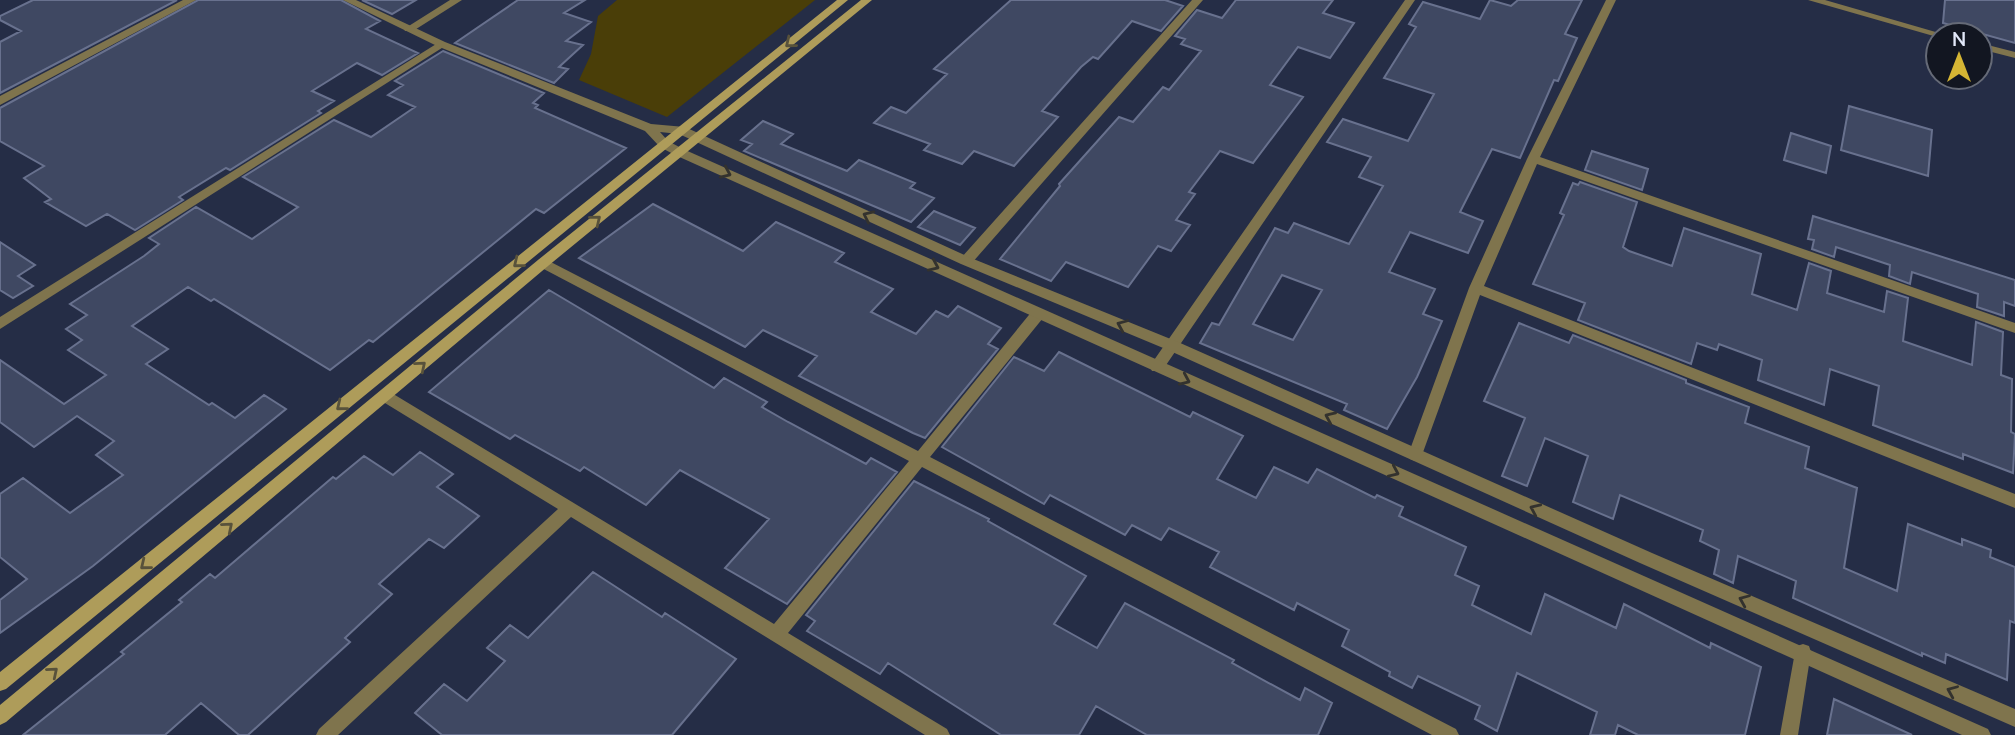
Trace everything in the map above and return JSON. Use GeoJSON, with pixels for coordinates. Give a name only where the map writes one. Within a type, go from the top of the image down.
{"type":"FeatureCollection","features":[{"type":"Feature","properties":{"kind":"main road"},"geometry":{"type":"LineString","coordinates":[[0,683],[843,0]]}},
{"type":"Feature","properties":{"kind":"main road"},"geometry":{"type":"LineString","coordinates":[[0,716],[543,263],[867,0]]}},
{"type":"Feature","properties":{"kind":"street"},"geometry":{"type":"LineString","coordinates":[[0,101],[191,0]]}},
{"type":"Feature","properties":{"kind":"street"},"geometry":{"type":"LineString","coordinates":[[348,0],[441,44],[649,128],[681,130],[966,261],[1173,346],[2015,718]]}},
{"type":"Feature","properties":{"kind":"street"},"geometry":{"type":"LineString","coordinates":[[409,29],[457,0]]}},
{"type":"Feature","properties":{"kind":"street"},"geometry":{"type":"LineString","coordinates":[[966,261],[1198,0]]}},
{"type":"Feature","properties":{"kind":"street"},"geometry":{"type":"LineString","coordinates":[[1157,367],[1410,0]]}},
{"type":"Feature","properties":{"kind":"street"},"geometry":{"type":"LineString","coordinates":[[1415,455],[1476,288],[1533,159],[1611,0]]}},
{"type":"Feature","properties":{"kind":"street"},"geometry":{"type":"LineString","coordinates":[[1813,0],[1924,30]]}},
{"type":"Feature","properties":{"kind":"street"},"geometry":{"type":"LineString","coordinates":[[0,324],[441,44]]}},
{"type":"Feature","properties":{"kind":"street"},"geometry":{"type":"LineString","coordinates":[[1994,50],[2015,55]]}},
{"type":"Feature","properties":{"kind":"street"},"geometry":{"type":"LineString","coordinates":[[649,128],[664,144],[679,152],[1157,367],[1803,652],[1982,735]]}},
{"type":"Feature","properties":{"kind":"street"},"geometry":{"type":"LineString","coordinates":[[1533,159],[2015,328]]}},
{"type":"Feature","properties":{"kind":"street"},"geometry":{"type":"LineString","coordinates":[[543,263],[1450,735]]}},
{"type":"Feature","properties":{"kind":"street"},"geometry":{"type":"LineString","coordinates":[[1476,288],[2015,501]]}},
{"type":"Feature","properties":{"kind":"street"},"geometry":{"type":"LineString","coordinates":[[776,635],[1038,314]]}},
{"type":"Feature","properties":{"kind":"street"},"geometry":{"type":"LineString","coordinates":[[385,396],[941,735]]}},
{"type":"Feature","properties":{"kind":"street"},"geometry":{"type":"LineString","coordinates":[[326,735],[569,509]]}},
{"type":"Feature","properties":{"kind":"street"},"geometry":{"type":"LineString","coordinates":[[1789,735],[1803,652]]}},
{"type":"Feature","properties":{"kind":"shaded area"},"geometry":{"type":"Polygon","coordinates":[[[617,0],[815,0],[667,117],[579,80],[591,54],[598,16],[617,0]]]}},
{"type":"Feature","properties":{"kind":"building"},"geometry":{"type":"Polygon","coordinates":[[[33,0],[177,0],[0,93],[0,42],[21,31],[0,20],[0,16],[33,0]]]}},
{"type":"Feature","properties":{"kind":"building"},"geometry":{"type":"Polygon","coordinates":[[[198,0],[341,0],[380,21],[366,29],[418,53],[382,75],[357,63],[312,91],[334,101],[318,111],[321,113],[230,170],[226,168],[179,197],[183,200],[135,230],[107,214],[86,226],[45,202],[51,199],[24,178],[44,166],[0,141],[0,108],[198,0]]]}},
{"type":"Feature","properties":{"kind":"building"},"geometry":{"type":"Polygon","coordinates":[[[362,0],[416,0],[392,14],[362,0]]]}},
{"type":"Feature","properties":{"kind":"building"},"geometry":{"type":"Polygon","coordinates":[[[518,0],[585,0],[564,13],[591,22],[566,41],[583,45],[559,67],[568,69],[554,83],[455,43],[518,0]]]}},
{"type":"Feature","properties":{"kind":"building"},"geometry":{"type":"Polygon","coordinates":[[[1011,0],[1165,0],[1183,6],[1161,31],[1132,21],[1098,59],[1093,57],[1081,67],[1042,111],[1058,117],[1014,166],[974,151],[962,164],[924,150],[930,144],[874,123],[891,107],[906,113],[947,74],[934,69],[1011,0]]]}},
{"type":"Feature","properties":{"kind":"building"},"geometry":{"type":"Polygon","coordinates":[[[1236,0],[1333,0],[1323,13],[1354,23],[1330,58],[1298,47],[1270,85],[1303,97],[1253,163],[1220,151],[1189,192],[1195,194],[1176,220],[1190,225],[1171,251],[1158,246],[1128,287],[1066,262],[1051,281],[1000,259],[1059,184],[1119,117],[1133,122],[1163,87],[1169,90],[1201,51],[1181,44],[1185,39],[1175,36],[1197,10],[1222,18],[1236,0]]]}},
{"type":"Feature","properties":{"kind":"building"},"geometry":{"type":"Polygon","coordinates":[[[1490,0],[1511,6],[1518,0],[1582,0],[1565,34],[1577,38],[1558,81],[1554,80],[1520,158],[1492,149],[1460,212],[1483,221],[1468,253],[1410,232],[1389,272],[1435,289],[1423,314],[1442,321],[1417,377],[1387,429],[1344,410],[1347,404],[1200,343],[1212,323],[1219,325],[1275,228],[1288,233],[1294,223],[1349,244],[1383,186],[1359,177],[1371,157],[1327,142],[1343,119],[1408,141],[1434,94],[1384,78],[1416,27],[1409,24],[1423,2],[1480,19],[1490,0]],[[1282,275],[1253,324],[1293,340],[1322,290],[1282,275]]]}},
{"type":"Feature","properties":{"kind":"building"},"geometry":{"type":"Polygon","coordinates":[[[1945,0],[2015,0],[2015,43],[1994,37],[1994,21],[1943,21],[1945,0]]]}},
{"type":"Feature","properties":{"kind":"building"},"geometry":{"type":"Polygon","coordinates":[[[443,51],[544,93],[533,103],[538,105],[535,108],[626,148],[544,213],[536,209],[373,342],[369,340],[330,370],[214,299],[211,301],[188,287],[132,326],[168,349],[146,364],[209,405],[212,403],[235,418],[264,395],[286,409],[93,566],[0,633],[0,600],[27,579],[0,557],[0,494],[23,478],[70,513],[123,475],[96,455],[114,441],[77,416],[34,447],[0,422],[0,360],[64,404],[106,375],[68,350],[82,340],[66,329],[87,315],[70,304],[144,256],[159,244],[149,238],[196,207],[252,239],[298,207],[243,177],[334,120],[371,137],[415,107],[388,95],[403,85],[395,81],[443,51]]]}},
{"type":"Feature","properties":{"kind":"building"},"geometry":{"type":"Polygon","coordinates":[[[1849,106],[1932,130],[1928,176],[1841,150],[1849,106]]]}},
{"type":"Feature","properties":{"kind":"building"},"geometry":{"type":"Polygon","coordinates":[[[763,121],[793,134],[781,144],[847,171],[859,160],[915,183],[910,188],[934,198],[911,222],[744,151],[752,144],[741,140],[763,121]]]}},
{"type":"Feature","properties":{"kind":"building"},"geometry":{"type":"Polygon","coordinates":[[[1791,133],[1831,146],[1826,173],[1784,160],[1791,133]]]}},
{"type":"Feature","properties":{"kind":"building"},"geometry":{"type":"Polygon","coordinates":[[[1592,151],[1648,169],[1642,190],[1585,170],[1592,151]]]}},
{"type":"Feature","properties":{"kind":"building"},"geometry":{"type":"Polygon","coordinates":[[[1580,182],[1637,202],[1623,247],[1629,251],[1672,266],[1684,228],[1761,254],[1752,294],[1797,310],[1809,263],[1831,271],[1827,293],[1884,312],[1887,291],[1908,298],[1903,341],[1972,365],[1976,322],[2003,332],[2001,375],[2012,379],[2011,432],[2015,434],[2013,473],[1963,454],[1963,459],[1873,425],[1879,386],[1830,369],[1824,405],[1758,380],[1762,360],[1719,344],[1717,350],[1697,343],[1691,364],[1578,320],[1585,303],[1533,284],[1564,215],[1560,213],[1573,183],[1578,185],[1580,182]]]}},
{"type":"Feature","properties":{"kind":"building"},"geometry":{"type":"Polygon","coordinates":[[[653,204],[743,251],[776,222],[844,253],[835,262],[893,289],[871,312],[916,334],[936,311],[948,317],[958,306],[1001,328],[988,344],[998,349],[925,438],[913,433],[799,376],[817,356],[763,330],[745,347],[579,258],[653,204]]]}},
{"type":"Feature","properties":{"kind":"building"},"geometry":{"type":"Polygon","coordinates":[[[934,211],[975,228],[960,245],[918,227],[934,211]]]}},
{"type":"Feature","properties":{"kind":"building"},"geometry":{"type":"Polygon","coordinates":[[[1813,216],[2015,280],[2015,306],[2004,302],[2004,316],[1977,307],[1978,294],[1912,272],[1910,284],[1889,276],[1890,265],[1836,247],[1834,257],[1812,249],[1814,240],[1808,239],[1813,216]]]}},
{"type":"Feature","properties":{"kind":"building"},"geometry":{"type":"Polygon","coordinates":[[[0,242],[35,265],[18,276],[33,286],[13,298],[0,290],[0,242]]]}},
{"type":"Feature","properties":{"kind":"building"},"geometry":{"type":"Polygon","coordinates":[[[549,290],[714,388],[724,378],[767,402],[762,407],[788,422],[866,464],[871,458],[897,472],[787,604],[725,568],[769,519],[680,470],[646,505],[584,467],[580,471],[515,435],[510,439],[429,392],[549,290]]]}},
{"type":"Feature","properties":{"kind":"building"},"geometry":{"type":"Polygon","coordinates":[[[1519,323],[1569,343],[1573,335],[1686,380],[1686,383],[1749,407],[1745,423],[1809,447],[1805,468],[1857,488],[1844,568],[1897,591],[1908,524],[1962,545],[1962,539],[1991,550],[1990,557],[2015,567],[2015,623],[2010,621],[2007,680],[1946,654],[1945,663],[1922,653],[1922,656],[1793,598],[1796,581],[1738,556],[1733,583],[1714,574],[1719,550],[1700,541],[1703,530],[1620,495],[1613,519],[1573,502],[1588,456],[1545,438],[1527,486],[1502,476],[1525,418],[1484,401],[1519,323]]]}},
{"type":"Feature","properties":{"kind":"building"},"geometry":{"type":"Polygon","coordinates":[[[1059,352],[1190,417],[1193,412],[1243,436],[1217,479],[1256,498],[1274,467],[1308,483],[1317,469],[1375,498],[1377,495],[1403,507],[1399,516],[1466,547],[1455,575],[1479,586],[1472,605],[1531,634],[1545,594],[1616,628],[1624,604],[1710,648],[1711,643],[1761,667],[1745,735],[1638,735],[1618,725],[1615,735],[1590,735],[1597,712],[1517,673],[1497,731],[1475,719],[1480,706],[1418,676],[1412,688],[1389,676],[1390,672],[1342,646],[1349,630],[1297,603],[1294,610],[1210,567],[1219,552],[1169,528],[1161,540],[1132,525],[1125,535],[1050,495],[1044,504],[942,447],[1014,357],[1044,371],[1059,352]]]}},
{"type":"Feature","properties":{"kind":"building"},"geometry":{"type":"Polygon","coordinates":[[[420,452],[453,474],[437,487],[479,516],[444,548],[429,539],[379,584],[392,594],[345,638],[350,642],[248,735],[239,735],[201,703],[165,735],[23,735],[124,654],[121,652],[182,602],[179,600],[210,574],[215,578],[333,477],[336,479],[364,456],[393,475],[420,452]]]}},
{"type":"Feature","properties":{"kind":"building"},"geometry":{"type":"Polygon","coordinates":[[[914,481],[989,519],[988,521],[1086,576],[1054,624],[1097,648],[1125,603],[1234,660],[1232,663],[1300,700],[1305,688],[1332,703],[1318,735],[1147,735],[1096,706],[1079,735],[1001,735],[888,663],[880,674],[807,631],[815,621],[806,615],[914,481]]]}},
{"type":"Feature","properties":{"kind":"building"},"geometry":{"type":"Polygon","coordinates":[[[593,572],[662,617],[665,613],[736,659],[672,735],[442,735],[415,713],[444,684],[467,701],[505,661],[487,648],[510,625],[528,638],[593,572]]]}},
{"type":"Feature","properties":{"kind":"building"},"geometry":{"type":"Polygon","coordinates":[[[1834,699],[1912,735],[1827,735],[1834,699]]]}}]}
